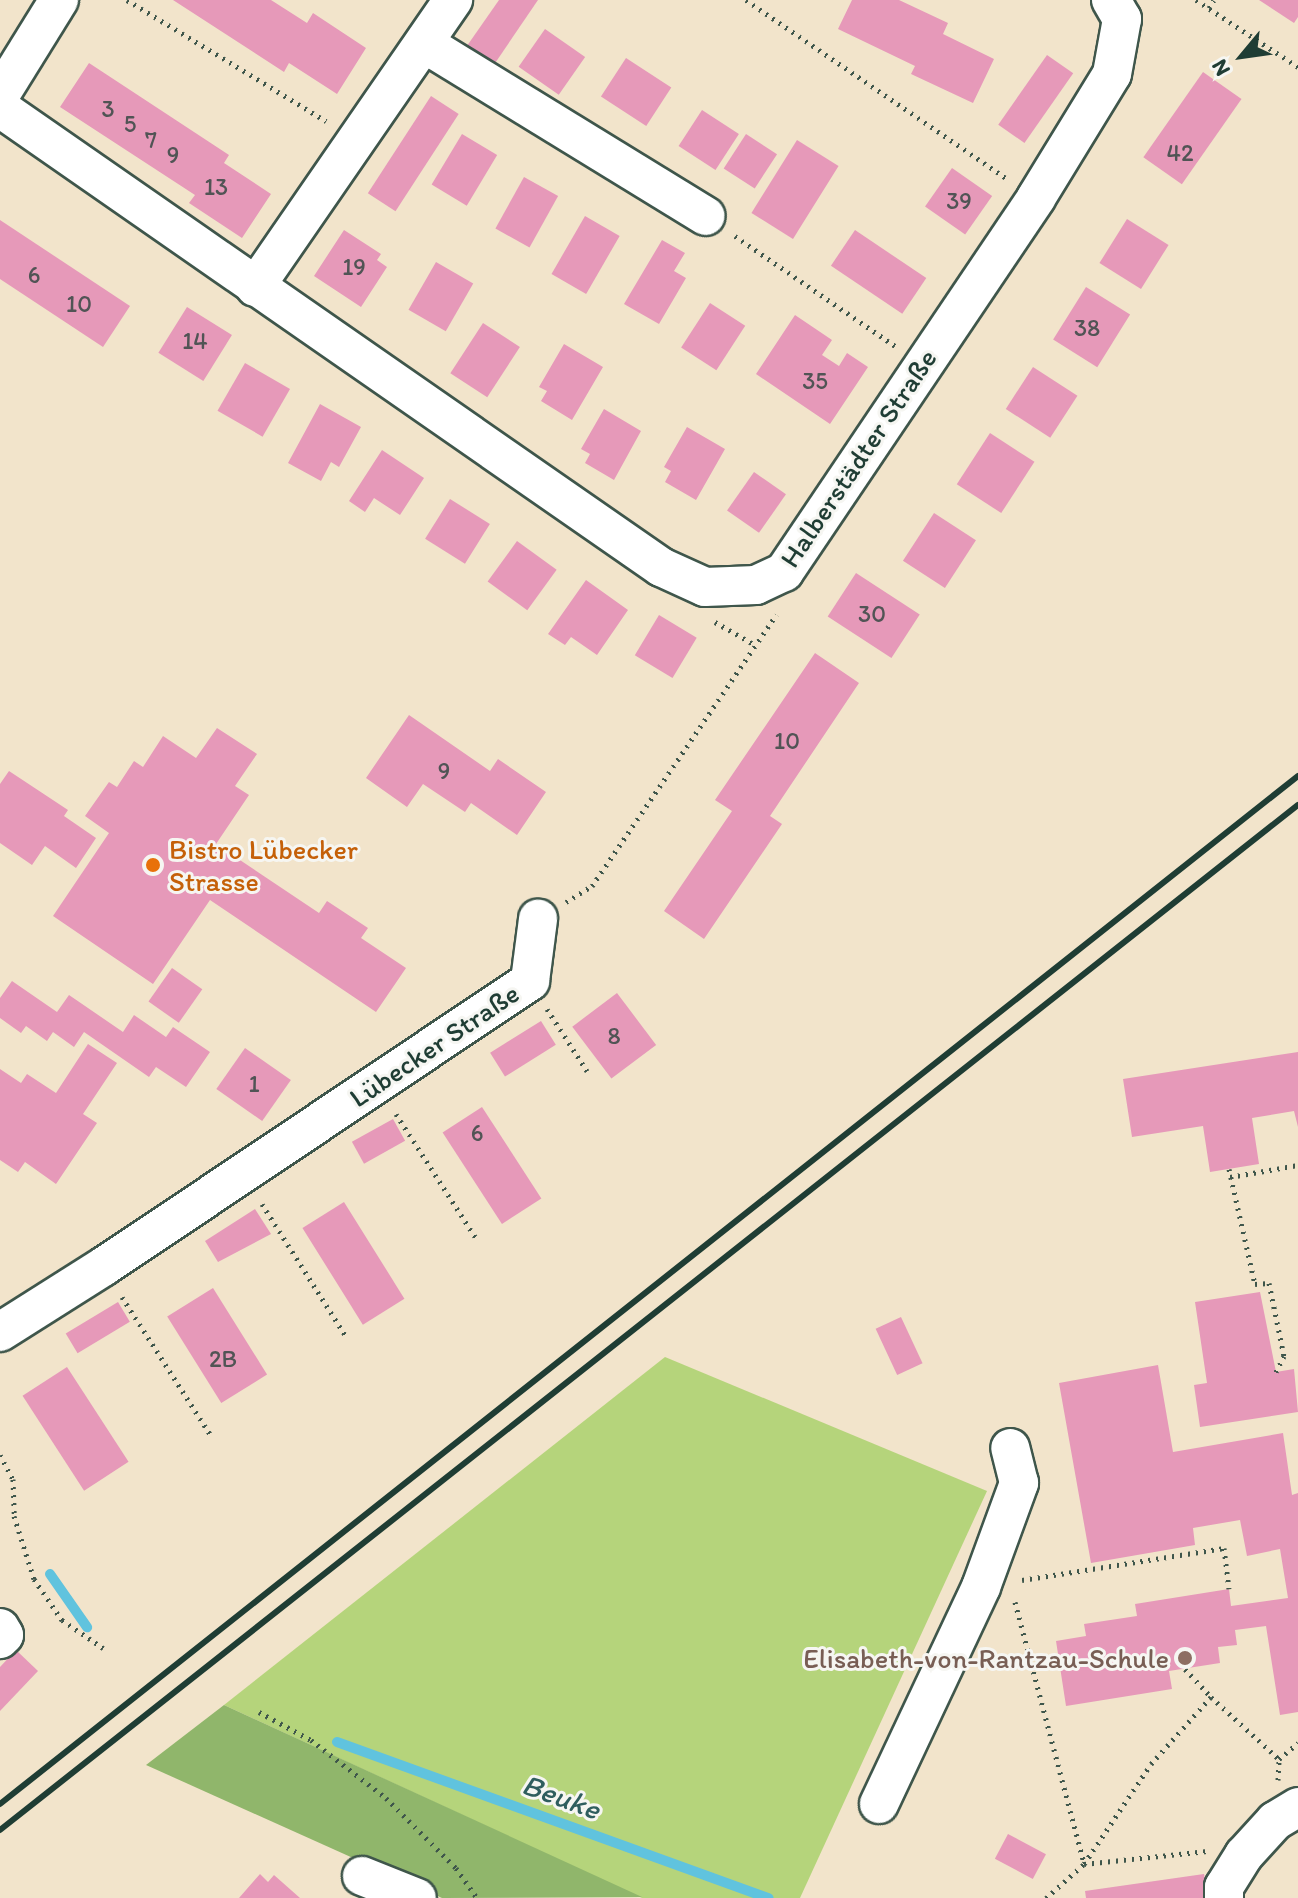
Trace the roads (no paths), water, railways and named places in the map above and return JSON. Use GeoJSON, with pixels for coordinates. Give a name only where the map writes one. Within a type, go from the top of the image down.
{"type":"FeatureCollection","features":[{"type":"Feature","properties":{"kind":"street"},"geometry":{"type":"LineString","coordinates":[[0,95],[59,0]]}},
{"type":"Feature","properties":{"kind":"street"},"geometry":{"type":"LineString","coordinates":[[255,287],[453,0]]}},
{"type":"Feature","properties":{"kind":"street","name":"Halberstädter Straße"},"geometry":{"type":"LineString","coordinates":[[0,108],[661,567],[705,587],[756,585],[784,572],[1036,198],[1112,74],[1116,9]]}},
{"type":"Feature","properties":{"kind":"street"},"geometry":{"type":"LineString","coordinates":[[425,44],[706,216]]}},
{"type":"Feature","properties":{"kind":"street","name":"Lübecker Straße"},"geometry":{"type":"LineString","coordinates":[[0,1332],[103,1267],[530,981],[538,919]]}},
{"type":"Feature","properties":{"kind":"street"},"geometry":{"type":"LineString","coordinates":[[879,1804],[996,1584],[1019,1483],[1010,1448]]}},
{"type":"Feature","properties":{"kind":"street"},"geometry":{"type":"LineString","coordinates":[[0,1628],[4,1635],[0,1639]]}},
{"type":"Feature","properties":{"kind":"street"},"geometry":{"type":"LineString","coordinates":[[1224,1898],[1224,1887],[1244,1855],[1275,1821],[1298,1807]]}},
{"type":"Feature","properties":{"kind":"street"},"geometry":{"type":"LineString","coordinates":[[362,1876],[417,1898]]}},
{"type":"Feature","properties":{"kind":"waterway","name":"Beuke"},"geometry":{"type":"LineString","coordinates":[[50,1574],[87,1627]]}},
{"type":"Feature","properties":{"kind":"waterway","name":"Beuke"},"geometry":{"type":"LineString","coordinates":[[337,1742],[769,1898]]}},
{"type":"Feature","properties":{"kind":"railway"},"geometry":{"type":"LineString","coordinates":[[0,1804],[1298,776]]}},
{"type":"Feature","properties":{"kind":"railway"},"geometry":{"type":"LineString","coordinates":[[0,1830],[1298,805]]}},
{"type":"Feature","properties":{"kind":"place","name":"Bistro Lübecker Strasse"},"geometry":{"type":"Point","coordinates":[153,865]}},
{"type":"Feature","properties":{"kind":"place","name":"Elisabeth-von-Rantzau-Schule"},"geometry":{"type":"Point","coordinates":[1185,1658]}}]}
